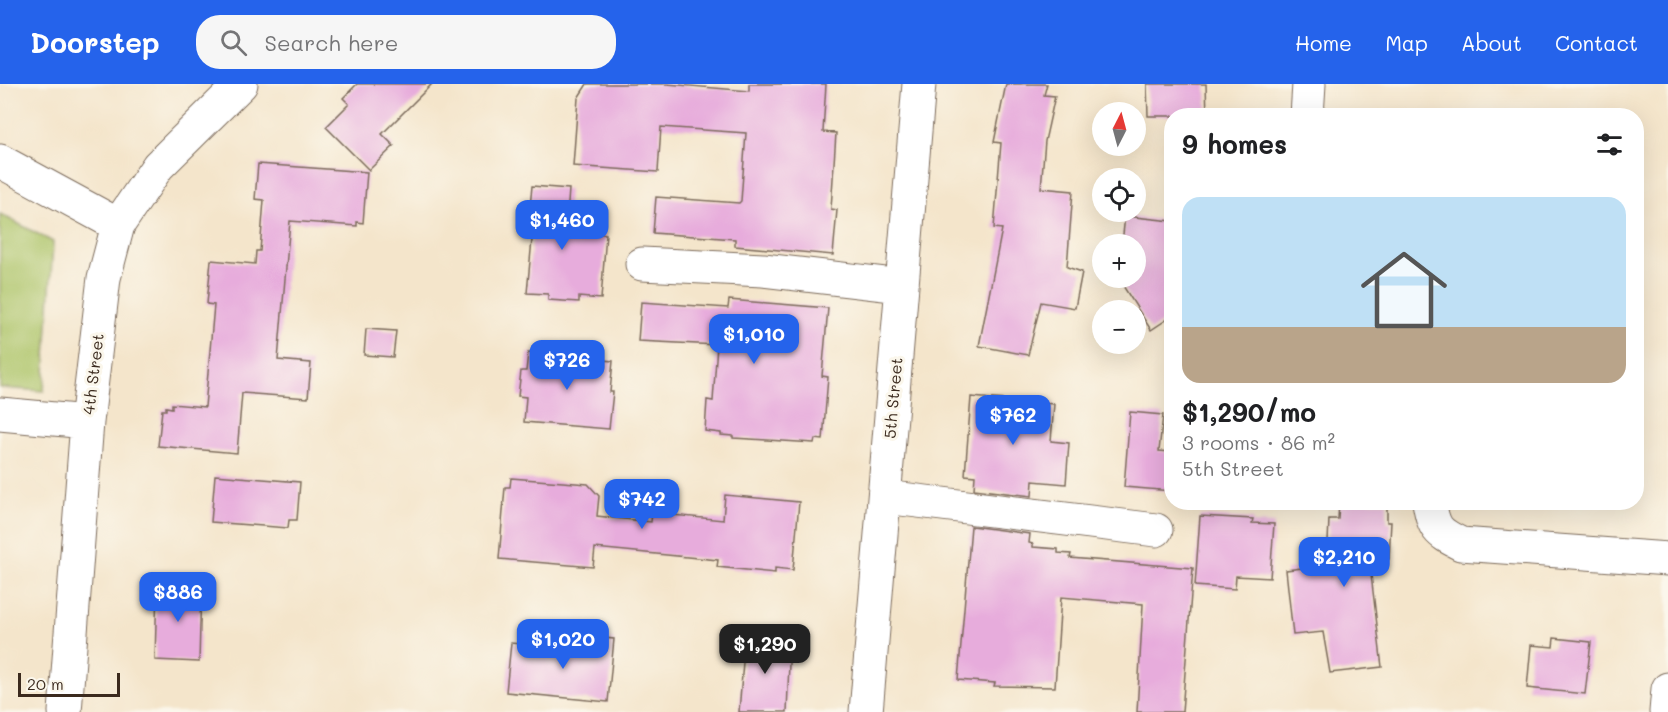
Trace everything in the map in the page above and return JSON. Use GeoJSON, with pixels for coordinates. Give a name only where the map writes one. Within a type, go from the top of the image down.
{"type":"FeatureCollection","features":[{"type":"Feature","properties":{"kind":"street","name":"4th Street"},"geometry":{"type":"LineString","coordinates":[[65,712],[87,422],[104,278],[118,225],[158,166],[241,84]]}},
{"type":"Feature","properties":{"kind":"street","name":"5th Street"},"geometry":{"type":"LineString","coordinates":[[866,712],[919,84]]}},
{"type":"Feature","properties":{"kind":"street"},"geometry":{"type":"LineString","coordinates":[[1308,108],[1310,84]]}},
{"type":"Feature","properties":{"kind":"street"},"geometry":{"type":"LineString","coordinates":[[0,161],[118,225]]}},
{"type":"Feature","properties":{"kind":"street"},"geometry":{"type":"LineString","coordinates":[[642,264],[762,270],[902,286]]}},
{"type":"Feature","properties":{"kind":"street"},"geometry":{"type":"LineString","coordinates":[[0,414],[87,422]]}},
{"type":"Feature","properties":{"kind":"street"},"geometry":{"type":"LineString","coordinates":[[885,497],[1156,530]]}},
{"type":"Feature","properties":{"kind":"street"},"geometry":{"type":"LineString","coordinates":[[1431,510],[1433,522],[1443,535],[1461,544],[1668,559]]}},
{"type":"Feature","properties":{"kind":"street"},"geometry":{"type":"LineString","coordinates":[[1666,712],[1668,689]]}},
{"type":"Feature","properties":{"kind":"green space"},"geometry":{"type":"Polygon","coordinates":[[[0,214],[53,242],[44,391],[0,388],[0,214]]]}},
{"type":"Feature","properties":{"kind":"building"},"geometry":{"type":"Polygon","coordinates":[[[357,84],[432,84],[382,134],[394,146],[369,170],[326,127],[349,104],[343,98],[357,84]]]}},
{"type":"Feature","properties":{"kind":"building"},"geometry":{"type":"Polygon","coordinates":[[[587,84],[667,84],[749,91],[749,84],[826,84],[823,132],[836,133],[831,209],[837,210],[833,255],[735,246],[735,239],[653,233],[656,197],[739,203],[741,201],[746,133],[661,127],[658,172],[573,166],[578,98],[587,84]]]}},
{"type":"Feature","properties":{"kind":"building"},"geometry":{"type":"Polygon","coordinates":[[[1006,84],[1047,84],[1044,95],[1055,96],[1045,141],[1041,188],[1073,191],[1067,267],[1082,272],[1075,308],[1041,302],[1028,355],[979,346],[1002,229],[994,228],[1001,143],[994,142],[1006,84]]]}},
{"type":"Feature","properties":{"kind":"building"},"geometry":{"type":"Polygon","coordinates":[[[1147,84],[1206,84],[1207,108],[1164,108],[1164,116],[1148,116],[1147,84]]]}},
{"type":"Feature","properties":{"kind":"building"},"geometry":{"type":"Polygon","coordinates":[[[258,164],[367,172],[363,223],[357,222],[357,226],[290,221],[278,360],[311,363],[308,398],[242,393],[237,453],[158,446],[162,410],[166,410],[166,407],[172,408],[172,404],[205,407],[214,305],[207,304],[211,260],[255,264],[256,251],[260,251],[264,200],[255,199],[258,164]]]}},
{"type":"Feature","properties":{"kind":"building"},"geometry":{"type":"Polygon","coordinates":[[[532,186],[569,189],[566,231],[606,234],[601,299],[579,297],[579,302],[548,300],[548,294],[527,293],[533,229],[528,228],[532,186]]]}},
{"type":"Feature","properties":{"kind":"building"},"geometry":{"type":"Polygon","coordinates":[[[1146,218],[1164,220],[1164,321],[1151,330],[1146,322],[1146,300],[1132,300],[1124,288],[1146,288],[1146,234],[1123,234],[1124,222],[1146,222],[1146,218]]]}},
{"type":"Feature","properties":{"kind":"building"},"geometry":{"type":"Polygon","coordinates":[[[729,300],[828,308],[822,376],[828,377],[823,440],[815,439],[814,443],[733,438],[733,436],[721,435],[721,433],[705,431],[707,400],[713,401],[717,345],[638,341],[641,302],[728,308],[729,300]]]}},
{"type":"Feature","properties":{"kind":"building"},"geometry":{"type":"Polygon","coordinates":[[[366,329],[396,331],[393,357],[364,355],[366,329]]]}},
{"type":"Feature","properties":{"kind":"building"},"geometry":{"type":"Polygon","coordinates":[[[528,353],[613,361],[610,392],[613,392],[609,429],[524,422],[526,397],[518,396],[521,371],[526,371],[528,353]]]}},
{"type":"Feature","properties":{"kind":"building"},"geometry":{"type":"Polygon","coordinates":[[[971,397],[1054,404],[1051,441],[1069,443],[1066,484],[1033,481],[1032,496],[974,489],[975,476],[965,475],[971,397]]]}},
{"type":"Feature","properties":{"kind":"building"},"geometry":{"type":"Polygon","coordinates":[[[1130,412],[1163,415],[1159,451],[1164,451],[1164,490],[1124,487],[1130,412]]]}},
{"type":"Feature","properties":{"kind":"building"},"geometry":{"type":"Polygon","coordinates":[[[215,475],[300,482],[297,520],[289,520],[288,528],[211,522],[215,475]]]}},
{"type":"Feature","properties":{"kind":"building"},"geometry":{"type":"Polygon","coordinates":[[[511,478],[588,484],[599,496],[597,516],[651,522],[652,513],[723,520],[725,495],[799,502],[793,570],[775,568],[775,573],[717,567],[718,560],[595,548],[593,567],[499,559],[505,487],[510,487],[511,478]]]}},
{"type":"Feature","properties":{"kind":"building"},"geometry":{"type":"Polygon","coordinates":[[[1339,510],[1387,510],[1387,522],[1391,522],[1389,559],[1369,558],[1382,667],[1330,673],[1323,632],[1293,635],[1286,570],[1327,565],[1329,519],[1338,519],[1339,510]]]}},
{"type":"Feature","properties":{"kind":"building"},"geometry":{"type":"Polygon","coordinates":[[[1200,516],[1253,519],[1252,523],[1274,524],[1270,578],[1236,576],[1235,589],[1195,586],[1200,516]]]}},
{"type":"Feature","properties":{"kind":"building"},"geometry":{"type":"Polygon","coordinates":[[[971,526],[1030,534],[1029,543],[1033,544],[1033,547],[1058,549],[1058,553],[1071,554],[1070,558],[1193,568],[1182,712],[1137,712],[1143,604],[1061,597],[1055,687],[994,686],[995,683],[958,680],[971,526]]]}},
{"type":"Feature","properties":{"kind":"building"},"geometry":{"type":"Polygon","coordinates":[[[157,585],[201,586],[199,662],[155,660],[157,585]]]}},
{"type":"Feature","properties":{"kind":"building"},"geometry":{"type":"Polygon","coordinates":[[[572,635],[614,639],[608,702],[506,692],[511,643],[570,649],[572,635]]]}},
{"type":"Feature","properties":{"kind":"building"},"geometry":{"type":"Polygon","coordinates":[[[745,637],[790,639],[787,712],[739,712],[745,637]]]}},
{"type":"Feature","properties":{"kind":"building"},"geometry":{"type":"Polygon","coordinates":[[[1554,638],[1591,642],[1585,694],[1527,688],[1531,645],[1553,647],[1554,638]]]}}]}
